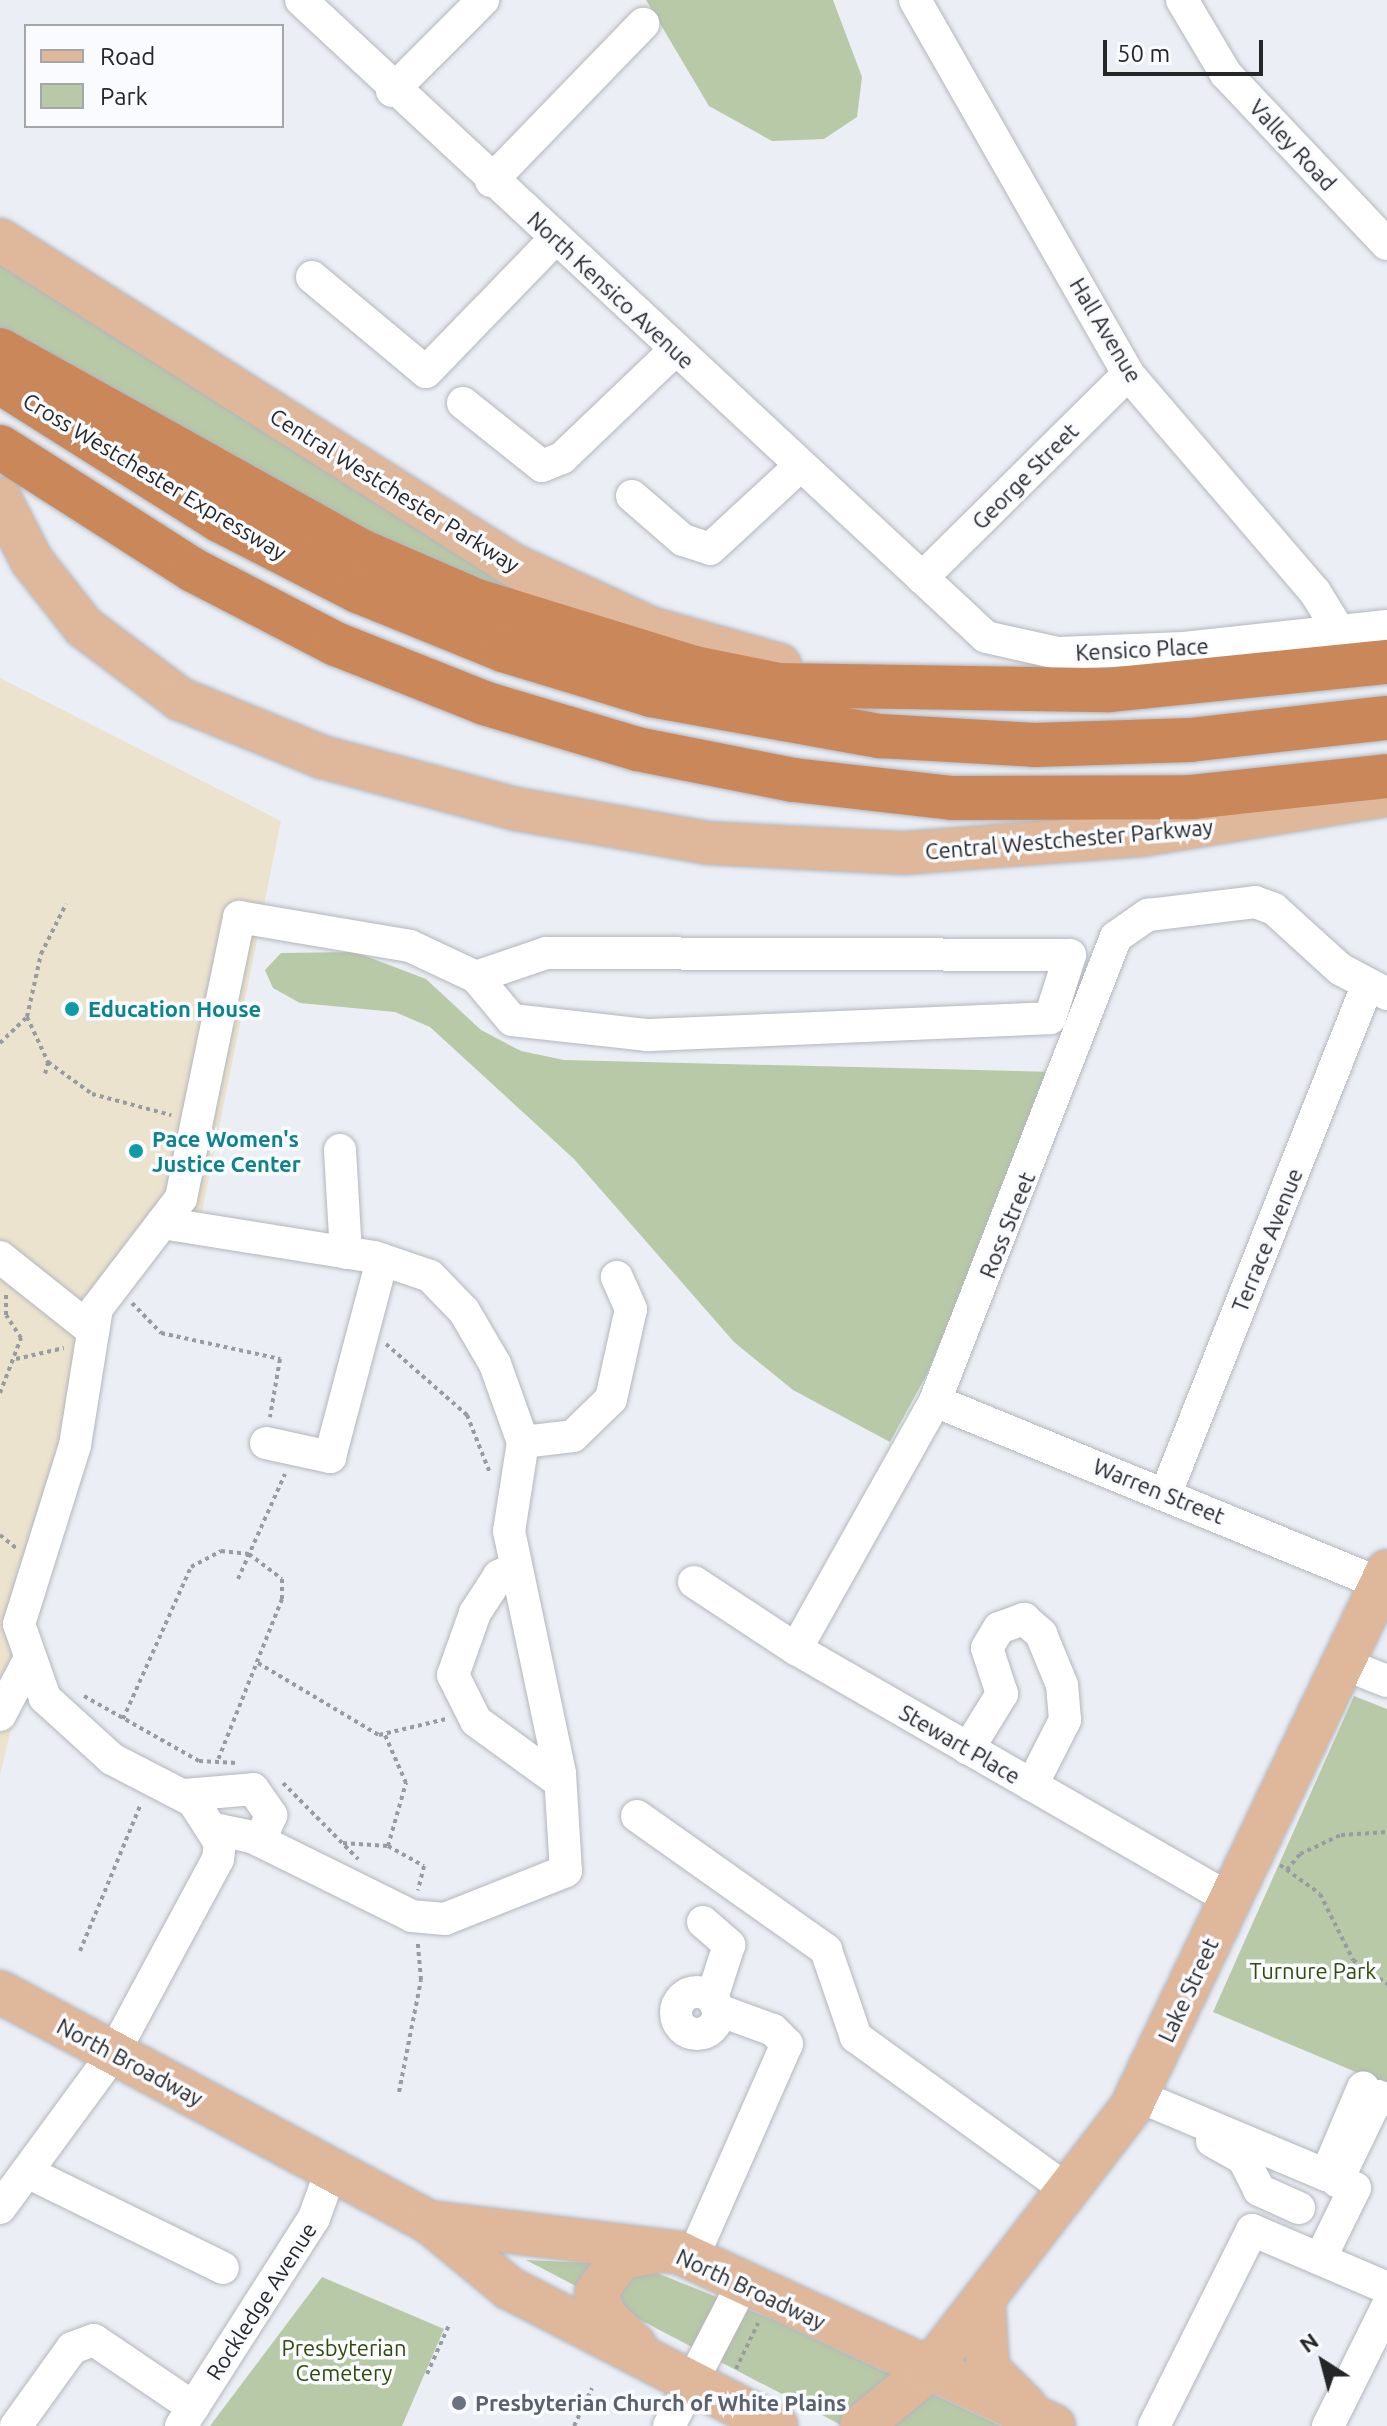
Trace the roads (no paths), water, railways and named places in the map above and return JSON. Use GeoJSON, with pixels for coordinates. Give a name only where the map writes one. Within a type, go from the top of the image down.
{"type":"FeatureCollection","features":[{"type":"Feature","properties":{"kind":"highway"},"geometry":{"type":"LineString","coordinates":[[0,350],[255,496],[474,600],[608,645],[779,685],[916,684],[1109,690],[1387,662]]}},
{"type":"Feature","properties":{"kind":"highway","name":"Cross Westchester Expressway"},"geometry":{"type":"LineString","coordinates":[[0,382],[221,521],[360,592],[503,650],[651,695],[880,736],[1034,745],[1190,740],[1387,718]]}},
{"type":"Feature","properties":{"kind":"highway"},"geometry":{"type":"LineString","coordinates":[[0,447],[193,570],[336,644],[484,703],[637,749],[794,780],[952,798],[1192,797],[1387,776]]}},
{"type":"Feature","properties":{"kind":"main road","name":"Central Westchester Parkway"},"geometry":{"type":"LineString","coordinates":[[0,240],[443,525],[566,591],[650,628],[762,662],[916,684]]}},
{"type":"Feature","properties":{"kind":"main road","name":"Central Westchester Parkway"},"geometry":{"type":"LineString","coordinates":[[8,516],[84,627],[180,699],[322,757],[601,826],[787,850],[983,851],[1244,822],[1387,795]]}},
{"type":"Feature","properties":{"kind":"main road","name":"Lake Street"},"geometry":{"type":"LineString","coordinates":[[861,2426],[928,2371],[1070,2192],[1134,2101],[1230,1899],[1270,1860],[1344,1664],[1384,1578]]}},
{"type":"Feature","properties":{"kind":"main road","name":"North Broadway"},"geometry":{"type":"LineString","coordinates":[[0,1992],[429,2222],[509,2288],[776,2426]]}},
{"type":"Feature","properties":{"kind":"main road","name":"North Broadway"},"geometry":{"type":"LineString","coordinates":[[429,2222],[686,2256],[752,2300],[1046,2422]]}},
{"type":"Feature","properties":{"kind":"main road"},"geometry":{"type":"LineString","coordinates":[[653,2363],[606,2317],[596,2293],[621,2258],[686,2256]]}},
{"type":"Feature","properties":{"kind":"main road"},"geometry":{"type":"LineString","coordinates":[[984,2303],[988,2369],[1046,2422]]}},
{"type":"Feature","properties":{"kind":"main road"},"geometry":{"type":"LineString","coordinates":[[920,2426],[928,2371]]}},
{"type":"Feature","properties":{"kind":"street","name":"North Kensico Avenue"},"geometry":{"type":"LineString","coordinates":[[301,0],[392,91],[556,238],[922,578]]}},
{"type":"Feature","properties":{"kind":"street"},"geometry":{"type":"LineString","coordinates":[[392,91],[483,0]]}},
{"type":"Feature","properties":{"kind":"street","name":"Hall Avenue"},"geometry":{"type":"LineString","coordinates":[[915,0],[1128,374],[1315,592],[1339,631]]}},
{"type":"Feature","properties":{"kind":"street","name":"Valley Road"},"geometry":{"type":"LineString","coordinates":[[1182,0],[1226,74],[1387,244]]}},
{"type":"Feature","properties":{"kind":"street"},"geometry":{"type":"LineString","coordinates":[[491,181],[643,24]]}},
{"type":"Feature","properties":{"kind":"street"},"geometry":{"type":"LineString","coordinates":[[312,277],[426,372],[556,238]]}},
{"type":"Feature","properties":{"kind":"street"},"geometry":{"type":"LineString","coordinates":[[463,403],[542,466],[562,458],[675,350]]}},
{"type":"Feature","properties":{"kind":"street","name":"George Street"},"geometry":{"type":"LineString","coordinates":[[922,578],[1128,374]]}},
{"type":"Feature","properties":{"kind":"street"},"geometry":{"type":"LineString","coordinates":[[632,496],[683,540],[710,549],[799,467]]}},
{"type":"Feature","properties":{"kind":"street","name":"Kensico Place"},"geometry":{"type":"LineString","coordinates":[[922,578],[986,637],[1026,652],[1184,648],[1387,626]]}},
{"type":"Feature","properties":{"kind":"street","name":"Ross Street"},"geometry":{"type":"LineString","coordinates":[[796,1649],[935,1401],[1116,937],[1148,915],[1255,902],[1274,909],[1377,990]]}},
{"type":"Feature","properties":{"kind":"street"},"geometry":{"type":"LineString","coordinates":[[260,1841],[271,1815],[253,1789],[185,1795],[149,1783],[80,1735],[45,1698],[27,1664],[19,1624],[75,1445],[97,1308],[181,1198],[239,917],[410,946],[476,977],[512,1020],[648,1035],[1050,1018],[1070,955],[546,953],[476,977]]}},
{"type":"Feature","properties":{"kind":"street","name":"Terrace Avenue"},"geometry":{"type":"LineString","coordinates":[[1166,1493],[1377,990]]}},
{"type":"Feature","properties":{"kind":"street"},"geometry":{"type":"LineString","coordinates":[[340,1150],[346,1253]]}},
{"type":"Feature","properties":{"kind":"street"},"geometry":{"type":"LineString","coordinates":[[162,1223],[382,1260],[430,1276],[464,1311],[495,1364],[523,1442],[509,1531],[560,1782],[566,1871],[445,1919],[412,1916],[260,1841],[213,1829]]}},
{"type":"Feature","properties":{"kind":"street"},"geometry":{"type":"LineString","coordinates":[[266,1443],[330,1457],[382,1260]]}},
{"type":"Feature","properties":{"kind":"street"},"geometry":{"type":"LineString","coordinates":[[12,1266],[92,1337]]}},
{"type":"Feature","properties":{"kind":"street"},"geometry":{"type":"LineString","coordinates":[[523,1442],[573,1436],[611,1399],[631,1309],[617,1277]]}},
{"type":"Feature","properties":{"kind":"street","name":"Warren Street"},"geometry":{"type":"LineString","coordinates":[[935,1401],[1384,1578]]}},
{"type":"Feature","properties":{"kind":"street"},"geometry":{"type":"LineString","coordinates":[[516,1568],[499,1576],[462,1642],[453,1675],[471,1714],[560,1782]]}},
{"type":"Feature","properties":{"kind":"street","name":"Stewart Place"},"geometry":{"type":"LineString","coordinates":[[694,1582],[796,1649],[1230,1899]]}},
{"type":"Feature","properties":{"kind":"street"},"geometry":{"type":"LineString","coordinates":[[968,1749],[1002,1694],[987,1648],[999,1628],[1024,1619],[1041,1634],[1062,1685],[1065,1720],[1032,1785]]}},
{"type":"Feature","properties":{"kind":"street"},"geometry":{"type":"LineString","coordinates":[[0,1715],[27,1664]]}},
{"type":"Feature","properties":{"kind":"street"},"geometry":{"type":"LineString","coordinates":[[1344,1664],[1387,1681]]}},
{"type":"Feature","properties":{"kind":"street"},"geometry":{"type":"LineString","coordinates":[[0,2208],[113,2054],[211,1875],[220,1843],[213,1829],[185,1795]]}},
{"type":"Feature","properties":{"kind":"street"},"geometry":{"type":"LineString","coordinates":[[637,1816],[826,1950],[856,2037],[1070,2192]]}},
{"type":"Feature","properties":{"kind":"street"},"geometry":{"type":"LineString","coordinates":[[686,2256],[787,2044],[773,2030],[715,2004],[729,1945],[703,1922]]}},
{"type":"Feature","properties":{"kind":"street"},"geometry":{"type":"LineString","coordinates":[[1134,2101],[1326,2175],[1375,2094]]}},
{"type":"Feature","properties":{"kind":"street"},"geometry":{"type":"LineString","coordinates":[[1320,2259],[1355,2188],[1337,2181],[1378,2096],[1375,2094]]}},
{"type":"Feature","properties":{"kind":"street"},"geometry":{"type":"LineString","coordinates":[[1134,2101],[1236,2152],[1259,2190],[1299,2208]]}},
{"type":"Feature","properties":{"kind":"street","name":"Rockledge Avenue"},"geometry":{"type":"LineString","coordinates":[[187,2417],[314,2218],[331,2171]]}},
{"type":"Feature","properties":{"kind":"street"},"geometry":{"type":"LineString","coordinates":[[27,2172],[223,2268]]}},
{"type":"Feature","properties":{"kind":"street"},"geometry":{"type":"LineString","coordinates":[[1154,2426],[1252,2230],[1387,2288]]}},
{"type":"Feature","properties":{"kind":"street"},"geometry":{"type":"LineString","coordinates":[[669,2426],[691,2383],[752,2300]]}},
{"type":"Feature","properties":{"kind":"street"},"geometry":{"type":"LineString","coordinates":[[1328,2426],[1387,2307]]}},
{"type":"Feature","properties":{"kind":"street"},"geometry":{"type":"LineString","coordinates":[[16,2426],[72,2348],[94,2340],[187,2417]]}},
{"type":"Feature","properties":{"kind":"place","name":"Education House"},"geometry":{"type":"Point","coordinates":[72,1009]}},
{"type":"Feature","properties":{"kind":"place","name":"Pace Women's Justice Center"},"geometry":{"type":"Point","coordinates":[136,1151]}},
{"type":"Feature","properties":{"kind":"place","name":"Presbyterian Church of White Plains"},"geometry":{"type":"Point","coordinates":[459,2403]}},
{"type":"Feature","properties":{"kind":"park label","name":"Turnure Park"},"geometry":{"type":"Point","coordinates":[1313,1971]}},
{"type":"Feature","properties":{"kind":"park label","name":"Presbyterian Cemetery"},"geometry":{"type":"Point","coordinates":[344,2360]}}]}
